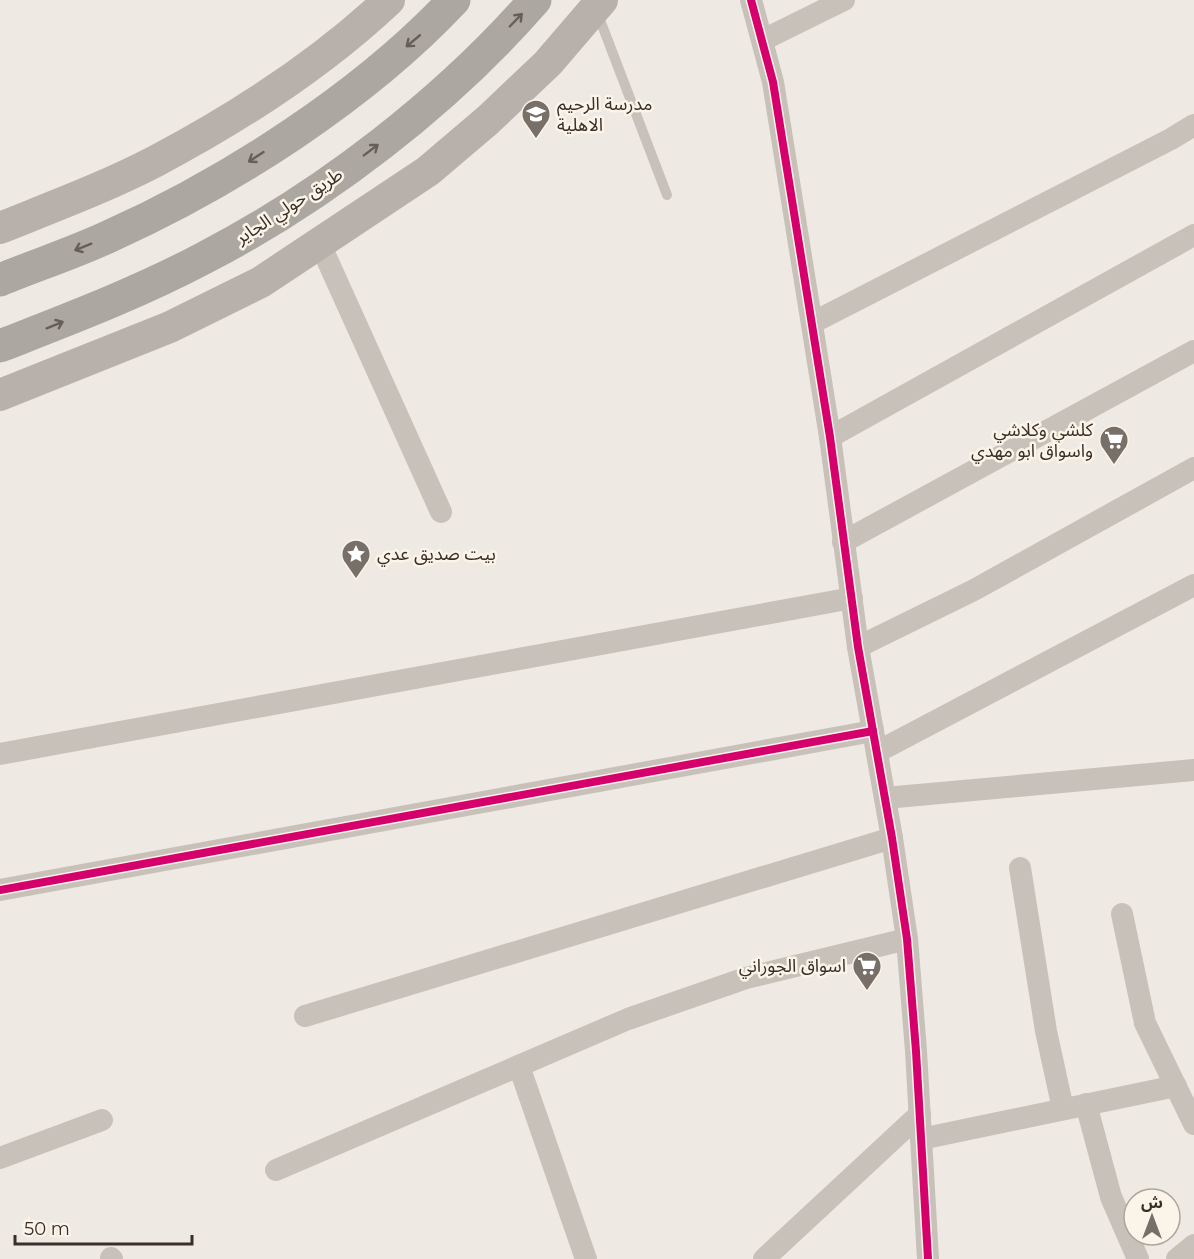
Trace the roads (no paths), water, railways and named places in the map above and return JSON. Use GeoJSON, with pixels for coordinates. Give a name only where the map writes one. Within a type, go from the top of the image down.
{"type":"FeatureCollection","features":[{"type":"Feature","properties":{"kind":"highway"},"geometry":{"type":"LineString","coordinates":[[0,280],[110,237],[250,161],[361,84],[427,29],[454,0]]}},
{"type":"Feature","properties":{"kind":"highway","name":"طريق حولي الجاير"},"geometry":{"type":"LineString","coordinates":[[0,346],[132,294],[205,258],[274,218],[339,174],[397,130],[468,69],[535,0]]}},
{"type":"Feature","properties":{"kind":"main road"},"geometry":{"type":"LineString","coordinates":[[0,228],[90,192],[144,167],[224,123],[274,91],[336,46],[389,0]]}},
{"type":"Feature","properties":{"kind":"main road"},"geometry":{"type":"LineString","coordinates":[[0,395],[170,327],[261,282],[320,244],[436,164],[488,120],[548,63],[599,4]]}},
{"type":"Feature","properties":{"kind":"street"},"geometry":{"type":"LineString","coordinates":[[750,0],[773,82],[830,437],[858,647],[892,838],[907,939],[928,1259]]}},
{"type":"Feature","properties":{"kind":"street"},"geometry":{"type":"LineString","coordinates":[[763,40],[844,0]]}},
{"type":"Feature","properties":{"kind":"street"},"geometry":{"type":"LineString","coordinates":[[812,323],[1171,139],[1194,125]]}},
{"type":"Feature","properties":{"kind":"street"},"geometry":{"type":"LineString","coordinates":[[830,437],[1194,235]]}},
{"type":"Feature","properties":{"kind":"street"},"geometry":{"type":"LineString","coordinates":[[320,244],[441,512]]}},
{"type":"Feature","properties":{"kind":"street"},"geometry":{"type":"LineString","coordinates":[[843,542],[1194,351]]}},
{"type":"Feature","properties":{"kind":"street"},"geometry":{"type":"LineString","coordinates":[[858,647],[974,590],[1194,468]]}},
{"type":"Feature","properties":{"kind":"street"},"geometry":{"type":"LineString","coordinates":[[0,890],[875,742],[1194,585]]}},
{"type":"Feature","properties":{"kind":"street"},"geometry":{"type":"LineString","coordinates":[[0,754],[852,598]]}},
{"type":"Feature","properties":{"kind":"street"},"geometry":{"type":"LineString","coordinates":[[885,798],[1194,770]]}},
{"type":"Feature","properties":{"kind":"street"},"geometry":{"type":"LineString","coordinates":[[305,1016],[892,838]]}},
{"type":"Feature","properties":{"kind":"street"},"geometry":{"type":"LineString","coordinates":[[1020,868],[1046,1031],[1063,1109]]}},
{"type":"Feature","properties":{"kind":"street"},"geometry":{"type":"LineString","coordinates":[[1122,914],[1145,1023],[1194,1124]]}},
{"type":"Feature","properties":{"kind":"street"},"geometry":{"type":"LineString","coordinates":[[276,1170],[628,1019],[746,978],[907,939]]}},
{"type":"Feature","properties":{"kind":"street"},"geometry":{"type":"LineString","coordinates":[[519,1066],[586,1259]]}},
{"type":"Feature","properties":{"kind":"street"},"geometry":{"type":"LineString","coordinates":[[921,1139],[1176,1086]]}},
{"type":"Feature","properties":{"kind":"street"},"geometry":{"type":"LineString","coordinates":[[1086,1104],[1111,1197],[1138,1259]]}},
{"type":"Feature","properties":{"kind":"street"},"geometry":{"type":"LineString","coordinates":[[764,1259],[920,1114]]}},
{"type":"Feature","properties":{"kind":"street"},"geometry":{"type":"LineString","coordinates":[[0,1158],[102,1120]]}},
{"type":"Feature","properties":{"kind":"street"},"geometry":{"type":"LineString","coordinates":[[1177,1259],[1194,1245]]}},
{"type":"Feature","properties":{"kind":"lane"},"geometry":{"type":"LineString","coordinates":[[599,4],[667,195]]}},
{"type":"Feature","properties":{"kind":"place","name":"مدرسة الرحيم الاهلية"},"geometry":{"type":"Point","coordinates":[536,140]}},
{"type":"Feature","properties":{"kind":"place","name":"كلشي وكلاشي واسواق ابو مهدي"},"geometry":{"type":"Point","coordinates":[1114,466]}},
{"type":"Feature","properties":{"kind":"place","name":"بيت صديق عدي"},"geometry":{"type":"Point","coordinates":[356,580]}},
{"type":"Feature","properties":{"kind":"place","name":"اسواق الجوراني"},"geometry":{"type":"Point","coordinates":[867,992]}}]}
